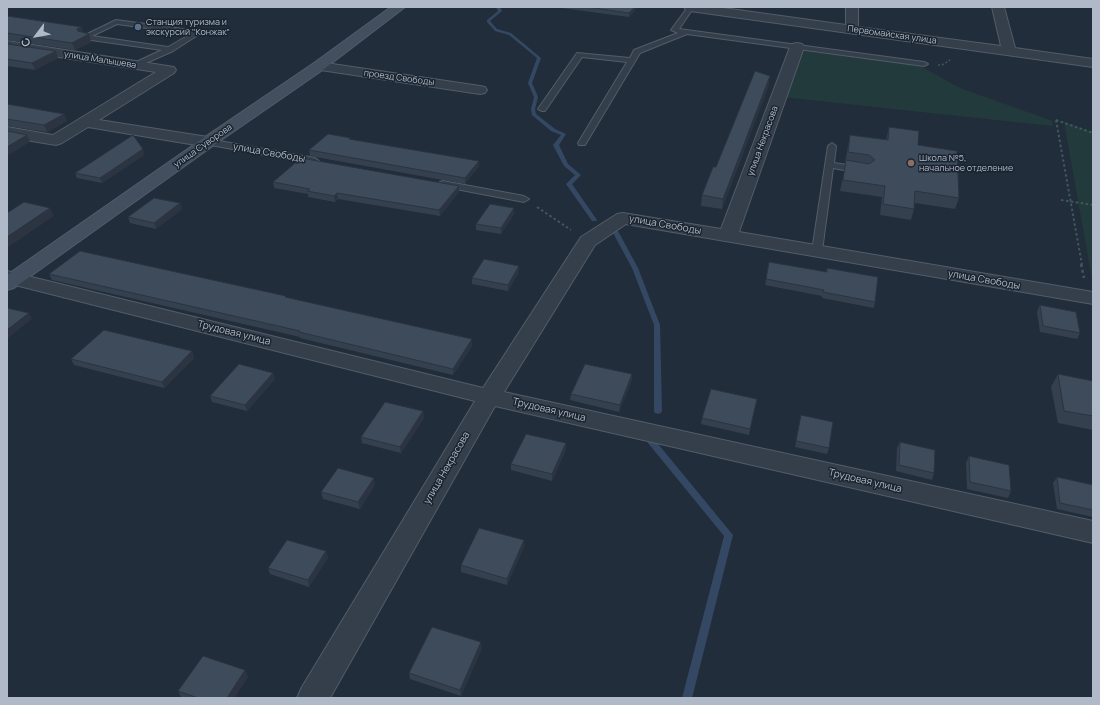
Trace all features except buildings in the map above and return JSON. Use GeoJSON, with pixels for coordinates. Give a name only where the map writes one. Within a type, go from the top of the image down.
{"type":"FeatureCollection","features":[{"type":"Feature","properties":{"kind":"main road","name":"улица Суворова"},"geometry":{"type":"LineString","coordinates":[[9,280],[319,66],[399,7]]}},
{"type":"Feature","properties":{"kind":"street","name":"Первомайская улица"},"geometry":{"type":"LineString","coordinates":[[691,7],[1093,63]]}},
{"type":"Feature","properties":{"kind":"street"},"geometry":{"type":"LineString","coordinates":[[852,7],[852,29]]}},
{"type":"Feature","properties":{"kind":"street"},"geometry":{"type":"LineString","coordinates":[[998,7],[1010,51]]}},
{"type":"Feature","properties":{"kind":"street","name":"улица Малышева"},"geometry":{"type":"LineString","coordinates":[[7,45],[169,70],[85,122]]}},
{"type":"Feature","properties":{"kind":"street","name":"улица Некрасова"},"geometry":{"type":"LineString","coordinates":[[728,236],[797,47]]}},
{"type":"Feature","properties":{"kind":"street","name":"проезд Свободы"},"geometry":{"type":"LineString","coordinates":[[319,66],[480,90]]}},
{"type":"Feature","properties":{"kind":"street"},"geometry":{"type":"LineString","coordinates":[[7,132],[56,140],[85,122],[208,142]]}},
{"type":"Feature","properties":{"kind":"street","name":"улица Свободы"},"geometry":{"type":"LineString","coordinates":[[588,241],[623,218],[1093,298]]}},
{"type":"Feature","properties":{"kind":"street","name":"улица Некрасова"},"geometry":{"type":"LineString","coordinates":[[313,698],[489,397],[588,241]]}},
{"type":"Feature","properties":{"kind":"street","name":"Трудовая улица"},"geometry":{"type":"LineString","coordinates":[[9,280],[489,397],[1093,532]]}},
{"type":"Feature","properties":{"kind":"lane"},"geometry":{"type":"LineString","coordinates":[[691,7],[674,30],[924,64]]}},
{"type":"Feature","properties":{"kind":"lane"},"geometry":{"type":"LineString","coordinates":[[138,65],[170,49],[198,33],[116,22],[84,37],[170,49]]}},
{"type":"Feature","properties":{"kind":"lane"},"geometry":{"type":"LineString","coordinates":[[582,143],[637,52],[686,32]]}},
{"type":"Feature","properties":{"kind":"lane"},"geometry":{"type":"LineString","coordinates":[[542,109],[580,54],[631,60]]}},
{"type":"Feature","properties":{"kind":"lane","name":"улица Свободы"},"geometry":{"type":"LineString","coordinates":[[208,142],[324,163]]}},
{"type":"Feature","properties":{"kind":"lane"},"geometry":{"type":"LineString","coordinates":[[817,251],[832,146]]}},
{"type":"Feature","properties":{"kind":"lane"},"geometry":{"type":"LineString","coordinates":[[829,165],[866,170]]}},
{"type":"Feature","properties":{"kind":"lane"},"geometry":{"type":"LineString","coordinates":[[432,182],[524,199]]}},
{"type":"Feature","properties":{"kind":"path"},"geometry":{"type":"LineString","coordinates":[[1084,278],[1056,120],[1093,133]]}},
{"type":"Feature","properties":{"kind":"path"},"geometry":{"type":"LineString","coordinates":[[524,199],[588,241]]}},
{"type":"Feature","properties":{"kind":"path"},"geometry":{"type":"LineString","coordinates":[[1061,200],[1093,205]]}},
{"type":"Feature","properties":{"kind":"green space"},"geometry":{"type":"Polygon","coordinates":[[[803,50],[920,66],[960,88],[1053,121],[1052,126],[782,97],[803,50]]]}},
{"type":"Feature","properties":{"kind":"green space"},"geometry":{"type":"Polygon","coordinates":[[[1064,122],[1093,132],[1093,279],[1092,279],[1064,122]]]}},
{"type":"Feature","properties":{"kind":"waterway"},"geometry":{"type":"LineString","coordinates":[[498,7],[500,11],[488,21],[496,30],[510,34],[539,58],[530,83],[536,97],[533,109],[534,115],[553,130],[564,134],[556,145],[566,165],[578,175],[569,184],[594,220]]}},
{"type":"Feature","properties":{"kind":"waterway"},"geometry":{"type":"LineString","coordinates":[[615,231],[635,268],[657,325],[658,411]]}},
{"type":"Feature","properties":{"kind":"waterway"},"geometry":{"type":"LineString","coordinates":[[651,441],[729,535],[687,698]]}},
{"type":"Feature","properties":{"kind":"place","name":"Станция туризма и экскурсий \"Конжак\""},"geometry":{"type":"Point","coordinates":[138,27]}},
{"type":"Feature","properties":{"kind":"place","name":"Школа №5, начальное отделение"},"geometry":{"type":"Point","coordinates":[911,163]}}]}
